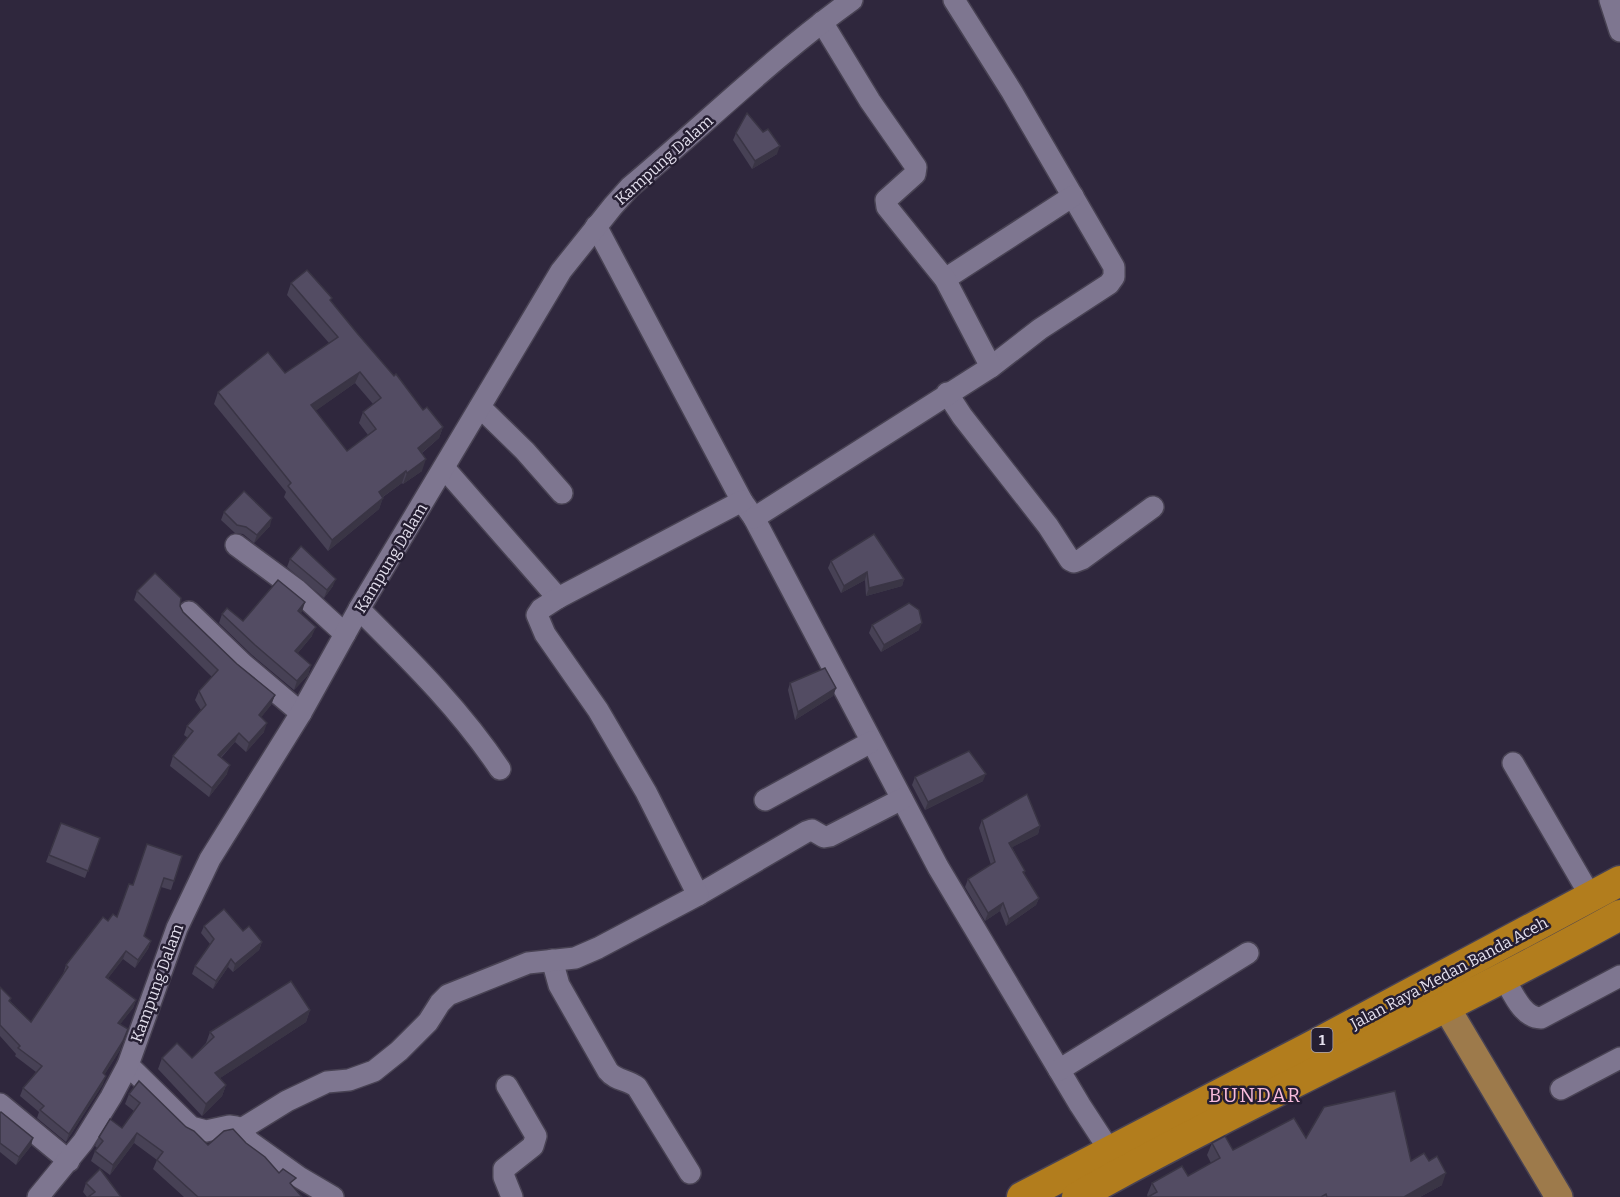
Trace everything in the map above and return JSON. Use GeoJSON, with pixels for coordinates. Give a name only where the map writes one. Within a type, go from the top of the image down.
{"type":"FeatureCollection","features":[{"type":"Feature","properties":{"kind":"highway","name":"Jalan Raya Medan Banda Aceh"},"geometry":{"type":"LineString","coordinates":[[1077,1197],[1165,1149],[1620,881]]}},
{"type":"Feature","properties":{"kind":"highway","name":"Jalan Raya Medan Banda Aceh"},"geometry":{"type":"LineString","coordinates":[[1022,1197],[1110,1151],[1318,1057],[1446,1007],[1620,915]]}},
{"type":"Feature","properties":{"kind":"main road"},"geometry":{"type":"LineString","coordinates":[[1446,1007],[1559,1197]]}},
{"type":"Feature","properties":{"kind":"street","name":"Kampung Dalam"},"geometry":{"type":"LineString","coordinates":[[38,1197],[69,1161],[111,1098],[128,1065],[177,927],[190,896],[210,859],[301,713],[359,609],[561,271],[630,187],[822,22],[852,0]]}},
{"type":"Feature","properties":{"kind":"street"},"geometry":{"type":"LineString","coordinates":[[698,895],[646,792],[598,711],[545,634],[538,619],[538,612],[558,598],[748,510],[991,367],[1040,329],[1098,293],[1114,277],[1114,267],[1073,196],[1012,92],[954,0]]}},
{"type":"Feature","properties":{"kind":"street"},"geometry":{"type":"LineString","coordinates":[[1610,0],[1620,32]]}},
{"type":"Feature","properties":{"kind":"street"},"geometry":{"type":"LineString","coordinates":[[822,22],[870,101],[914,163],[915,174],[888,198],[886,203],[945,279],[991,367]]}},
{"type":"Feature","properties":{"kind":"street"},"geometry":{"type":"LineString","coordinates":[[945,279],[1073,196]]}},
{"type":"Feature","properties":{"kind":"street"},"geometry":{"type":"LineString","coordinates":[[596,226],[938,867],[1096,1132],[1110,1151]]}},
{"type":"Feature","properties":{"kind":"street"},"geometry":{"type":"LineString","coordinates":[[947,393],[975,434],[1048,526],[1070,560],[1074,562],[1082,559],[1153,507]]}},
{"type":"Feature","properties":{"kind":"street"},"geometry":{"type":"LineString","coordinates":[[480,407],[525,451],[562,493]]}},
{"type":"Feature","properties":{"kind":"street"},"geometry":{"type":"LineString","coordinates":[[444,469],[558,598]]}},
{"type":"Feature","properties":{"kind":"street"},"geometry":{"type":"LineString","coordinates":[[236,545],[297,590],[345,634]]}},
{"type":"Feature","properties":{"kind":"street"},"geometry":{"type":"LineString","coordinates":[[359,609],[432,682],[467,723],[500,769]]}},
{"type":"Feature","properties":{"kind":"street"},"geometry":{"type":"LineString","coordinates":[[189,612],[243,664],[301,713]]}},
{"type":"Feature","properties":{"kind":"street"},"geometry":{"type":"LineString","coordinates":[[765,800],[871,742]]}},
{"type":"Feature","properties":{"kind":"street"},"geometry":{"type":"LineString","coordinates":[[1513,763],[1591,897]]}},
{"type":"Feature","properties":{"kind":"street"},"geometry":{"type":"LineString","coordinates":[[240,1130],[287,1101],[327,1082],[349,1080],[374,1071],[399,1051],[428,1022],[448,995],[521,965],[569,960],[598,948],[698,895],[806,832],[812,830],[824,837],[830,836],[902,799]]}},
{"type":"Feature","properties":{"kind":"street"},"geometry":{"type":"LineString","coordinates":[[1059,1070],[1248,953]]}},
{"type":"Feature","properties":{"kind":"street"},"geometry":{"type":"LineString","coordinates":[[552,960],[559,985],[608,1071],[616,1079],[637,1087],[690,1173]]}},
{"type":"Feature","properties":{"kind":"street"},"geometry":{"type":"LineString","coordinates":[[1503,976],[1527,1014],[1535,1018],[1620,976]]}},
{"type":"Feature","properties":{"kind":"street"},"geometry":{"type":"LineString","coordinates":[[1561,1089],[1620,1058]]}},
{"type":"Feature","properties":{"kind":"street"},"geometry":{"type":"LineString","coordinates":[[128,1065],[191,1127],[201,1131],[232,1126],[240,1130],[250,1142],[299,1177],[333,1197]]}},
{"type":"Feature","properties":{"kind":"street"},"geometry":{"type":"LineString","coordinates":[[507,1086],[536,1136],[533,1146],[504,1169],[504,1176],[512,1197]]}},
{"type":"Feature","properties":{"kind":"street"},"geometry":{"type":"LineString","coordinates":[[0,1104],[69,1161]]}},
{"type":"Feature","properties":{"kind":"building"},"geometry":{"type":"Polygon","coordinates":[[[747,113],[763,132],[768,129],[780,146],[755,161],[736,133],[747,113]]]}},
{"type":"Feature","properties":{"kind":"building"},"geometry":{"type":"Polygon","coordinates":[[[307,270],[332,298],[330,300],[357,333],[394,376],[396,374],[423,410],[427,407],[443,427],[418,448],[426,459],[379,492],[383,498],[332,540],[288,486],[291,483],[218,392],[268,352],[285,373],[338,337],[291,283],[307,270]],[[360,372],[311,405],[347,451],[376,429],[363,412],[381,398],[360,372]]]}},
{"type":"Feature","properties":{"kind":"building"},"geometry":{"type":"Polygon","coordinates":[[[244,491],[272,518],[257,535],[246,527],[237,525],[224,512],[244,491]]]}},
{"type":"Feature","properties":{"kind":"building"},"geometry":{"type":"Polygon","coordinates":[[[874,534],[904,579],[869,588],[867,572],[844,586],[831,561],[874,534]]]}},
{"type":"Feature","properties":{"kind":"building"},"geometry":{"type":"Polygon","coordinates":[[[301,546],[336,579],[327,590],[290,559],[301,546]]]}},
{"type":"Feature","properties":{"kind":"building"},"geometry":{"type":"Polygon","coordinates":[[[155,573],[181,598],[180,606],[183,612],[237,664],[275,695],[259,715],[267,723],[249,743],[239,733],[218,755],[230,765],[212,788],[173,756],[193,731],[187,726],[206,705],[199,691],[218,670],[137,591],[155,573]]]}},
{"type":"Feature","properties":{"kind":"building"},"geometry":{"type":"Polygon","coordinates":[[[278,580],[305,602],[298,611],[316,627],[295,651],[311,665],[297,681],[222,614],[227,608],[243,621],[278,580]]]}},
{"type":"Feature","properties":{"kind":"building"},"geometry":{"type":"Polygon","coordinates":[[[909,603],[919,610],[922,623],[884,645],[872,625],[909,603]]]}},
{"type":"Feature","properties":{"kind":"building"},"geometry":{"type":"Polygon","coordinates":[[[825,668],[836,688],[798,712],[790,683],[825,668]]]}},
{"type":"Feature","properties":{"kind":"building"},"geometry":{"type":"Polygon","coordinates":[[[969,751],[986,774],[928,802],[915,777],[969,751]]]}},
{"type":"Feature","properties":{"kind":"building"},"geometry":{"type":"Polygon","coordinates":[[[1027,794],[1040,826],[1009,843],[1039,898],[1009,919],[1003,903],[988,913],[968,879],[995,862],[982,820],[1027,794]]]}},
{"type":"Feature","properties":{"kind":"building"},"geometry":{"type":"Polygon","coordinates":[[[61,823],[100,838],[88,871],[49,855],[61,823]]]}},
{"type":"Feature","properties":{"kind":"building"},"geometry":{"type":"Polygon","coordinates":[[[147,844],[182,856],[174,881],[164,878],[144,936],[151,941],[138,960],[126,951],[106,977],[136,1000],[118,1023],[128,1029],[103,1073],[106,1076],[69,1134],[40,1110],[44,1106],[23,1088],[42,1066],[18,1048],[20,1046],[0,1025],[0,987],[11,998],[9,1001],[31,1022],[68,967],[66,965],[103,917],[108,921],[113,914],[117,917],[129,884],[133,885],[147,844]]]}},
{"type":"Feature","properties":{"kind":"building"},"geometry":{"type":"Polygon","coordinates":[[[224,909],[243,931],[249,926],[262,942],[235,964],[231,959],[216,981],[195,966],[214,939],[204,926],[224,909]]]}},
{"type":"Feature","properties":{"kind":"building"},"geometry":{"type":"Polygon","coordinates":[[[291,981],[310,1010],[215,1073],[226,1085],[206,1104],[162,1058],[177,1043],[192,1058],[214,1037],[210,1032],[291,981]]]}},
{"type":"Feature","properties":{"kind":"building"},"geometry":{"type":"Polygon","coordinates":[[[139,1081],[208,1145],[224,1131],[233,1129],[246,1143],[265,1157],[279,1173],[283,1169],[296,1178],[290,1183],[302,1197],[198,1197],[157,1160],[163,1152],[137,1133],[113,1165],[95,1151],[103,1141],[99,1137],[110,1119],[122,1128],[140,1103],[129,1094],[139,1081]]]}},
{"type":"Feature","properties":{"kind":"building"},"geometry":{"type":"Polygon","coordinates":[[[1395,1091],[1411,1161],[1424,1153],[1429,1161],[1437,1156],[1446,1173],[1404,1197],[1327,1197],[1326,1194],[1321,1197],[1148,1197],[1157,1192],[1152,1183],[1182,1166],[1188,1176],[1220,1158],[1212,1143],[1225,1136],[1233,1150],[1294,1118],[1306,1138],[1324,1107],[1395,1091]]]}},
{"type":"Feature","properties":{"kind":"building"},"geometry":{"type":"Polygon","coordinates":[[[1,1112],[33,1138],[19,1157],[0,1143],[1,1112]]]}},
{"type":"Feature","properties":{"kind":"building"},"geometry":{"type":"Polygon","coordinates":[[[100,1169],[121,1197],[88,1197],[95,1192],[86,1183],[100,1169]]]}},
{"type":"Feature","properties":{"kind":"district","name":"BUNDAR"},"geometry":{"type":"Point","coordinates":[1255,1095]}}]}
